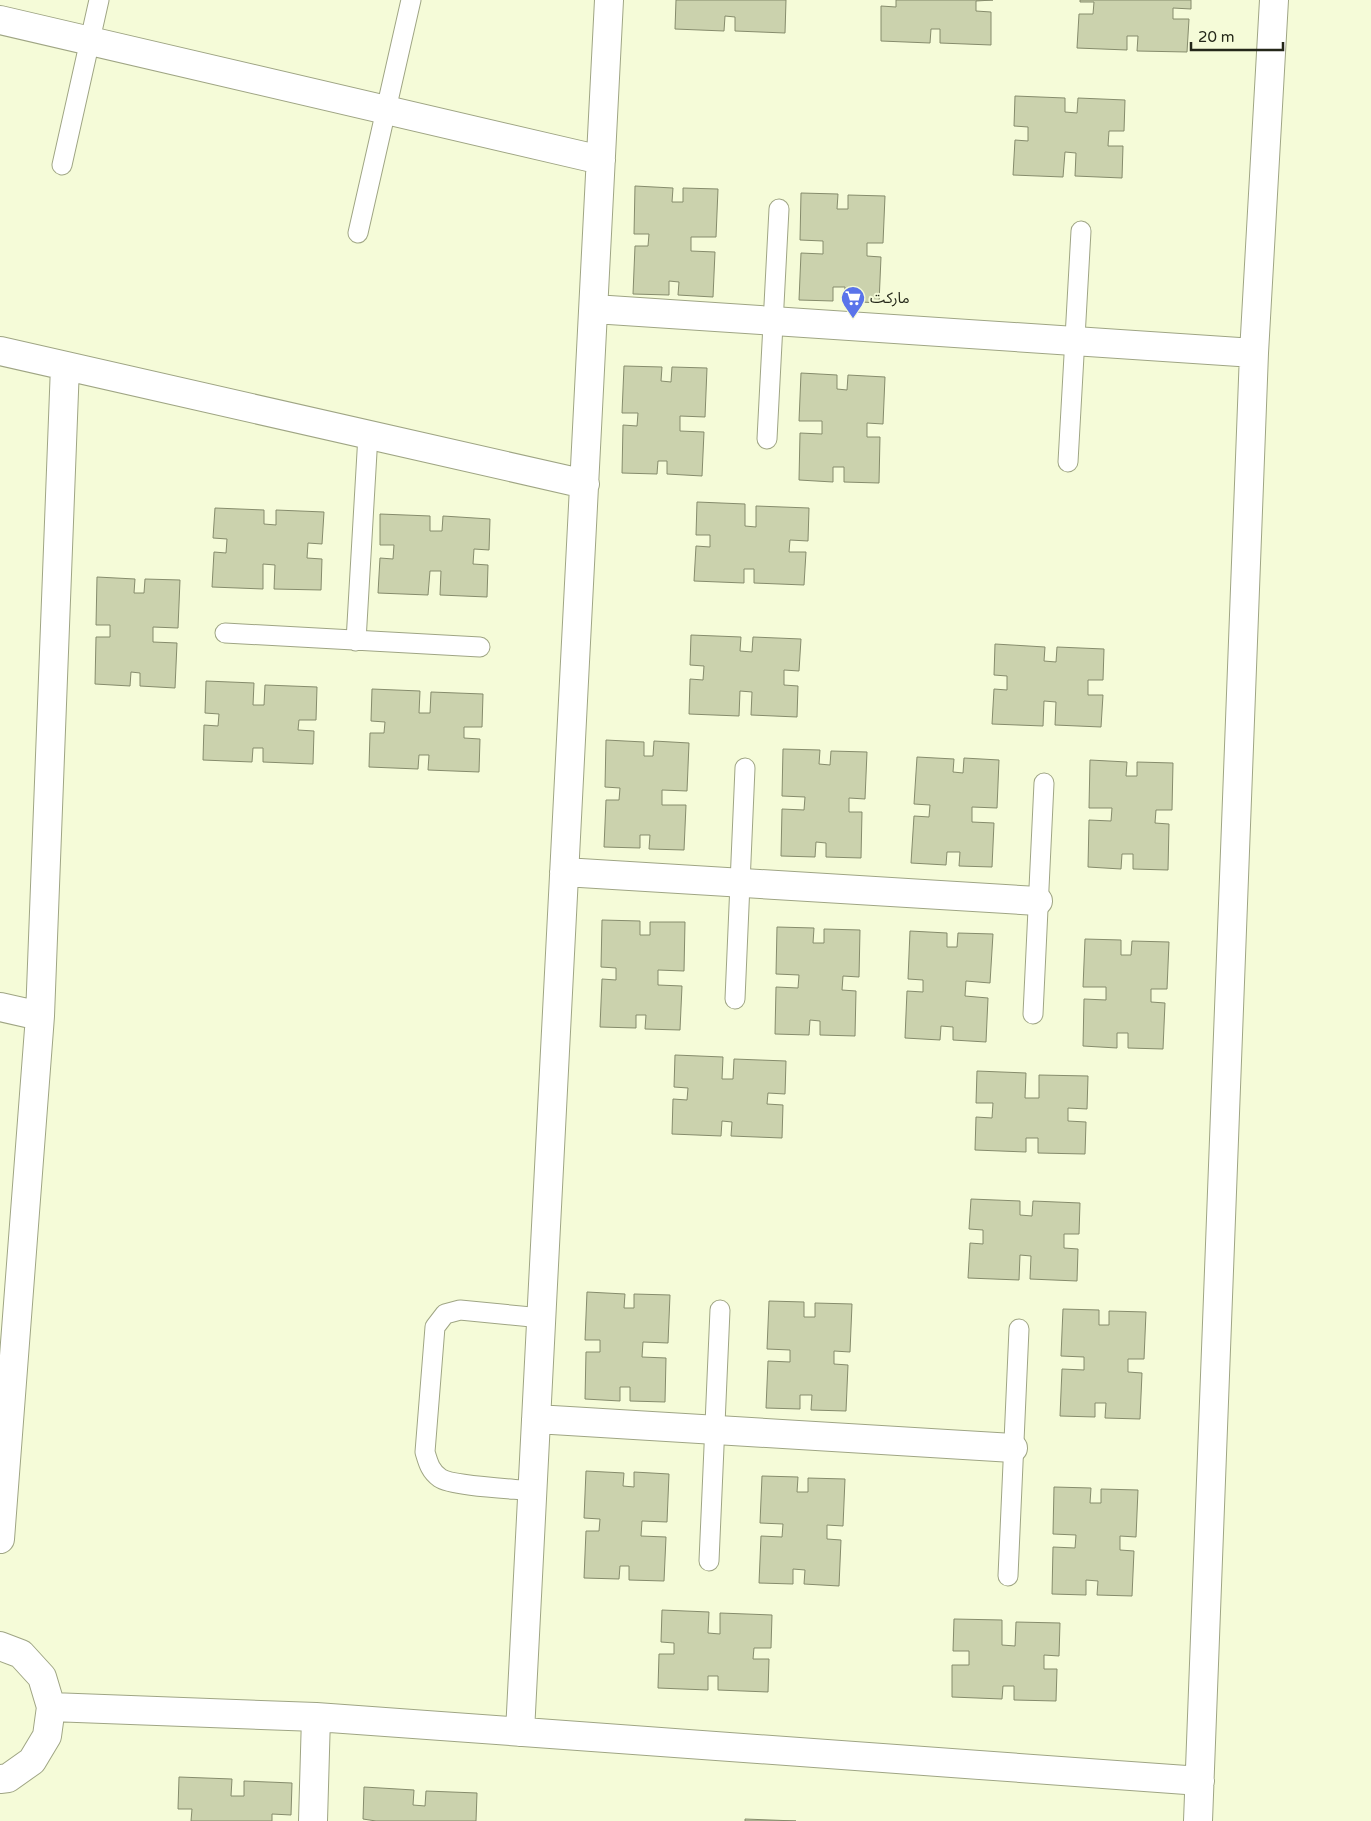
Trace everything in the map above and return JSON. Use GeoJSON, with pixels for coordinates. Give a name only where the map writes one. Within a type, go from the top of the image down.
{"type":"FeatureCollection","features":[{"type":"Feature","properties":{"kind":"street"},"geometry":{"type":"LineString","coordinates":[[520,1732],[609,0]]}},
{"type":"Feature","properties":{"kind":"street"},"geometry":{"type":"LineString","coordinates":[[1198,1821],[1254,354],[1274,0]]}},
{"type":"Feature","properties":{"kind":"street"},"geometry":{"type":"LineString","coordinates":[[0,20],[601,160]]}},
{"type":"Feature","properties":{"kind":"street"},"geometry":{"type":"LineString","coordinates":[[594,309],[1254,354]]}},
{"type":"Feature","properties":{"kind":"street"},"geometry":{"type":"LineString","coordinates":[[0,351],[584,484]]}},
{"type":"Feature","properties":{"kind":"street"},"geometry":{"type":"LineString","coordinates":[[0,1539],[40,1016],[66,366]]}},
{"type":"Feature","properties":{"kind":"street"},"geometry":{"type":"LineString","coordinates":[[564,872],[1038,901]]}},
{"type":"Feature","properties":{"kind":"street"},"geometry":{"type":"LineString","coordinates":[[0,1007],[40,1016]]}},
{"type":"Feature","properties":{"kind":"street"},"geometry":{"type":"LineString","coordinates":[[536,1419],[1013,1448]]}},
{"type":"Feature","properties":{"kind":"street"},"geometry":{"type":"LineString","coordinates":[[0,1646],[21,1654],[42,1677],[51,1707],[47,1736],[32,1761],[8,1778],[0,1779]]}},
{"type":"Feature","properties":{"kind":"street"},"geometry":{"type":"LineString","coordinates":[[51,1707],[316,1717],[1200,1781]]}},
{"type":"Feature","properties":{"kind":"street"},"geometry":{"type":"LineString","coordinates":[[313,1821],[316,1717]]}},
{"type":"Feature","properties":{"kind":"lane"},"geometry":{"type":"LineString","coordinates":[[62,165],[100,0]]}},
{"type":"Feature","properties":{"kind":"lane"},"geometry":{"type":"LineString","coordinates":[[358,233],[411,0]]}},
{"type":"Feature","properties":{"kind":"lane"},"geometry":{"type":"LineString","coordinates":[[767,439],[779,209]]}},
{"type":"Feature","properties":{"kind":"lane"},"geometry":{"type":"LineString","coordinates":[[1068,462],[1082,231]]}},
{"type":"Feature","properties":{"kind":"lane"},"geometry":{"type":"LineString","coordinates":[[356,641],[368,435]]}},
{"type":"Feature","properties":{"kind":"lane"},"geometry":{"type":"LineString","coordinates":[[224,633],[480,647]]}},
{"type":"Feature","properties":{"kind":"lane"},"geometry":{"type":"LineString","coordinates":[[735,999],[745,768]]}},
{"type":"Feature","properties":{"kind":"lane"},"geometry":{"type":"LineString","coordinates":[[1033,1014],[1044,783]]}},
{"type":"Feature","properties":{"kind":"lane"},"geometry":{"type":"LineString","coordinates":[[533,1491],[456,1483],[441,1479],[429,1467],[425,1452],[435,1327],[439,1320],[445,1314],[460,1310],[542,1318]]}},
{"type":"Feature","properties":{"kind":"lane"},"geometry":{"type":"LineString","coordinates":[[709,1561],[720,1310]]}},
{"type":"Feature","properties":{"kind":"lane"},"geometry":{"type":"LineString","coordinates":[[1008,1576],[1019,1329]]}},
{"type":"Feature","properties":{"kind":"building"},"geometry":{"type":"Polygon","coordinates":[[[676,0],[786,0],[785,33],[735,31],[735,17],[725,16],[724,31],[675,29],[676,0]]]}},
{"type":"Feature","properties":{"kind":"building"},"geometry":{"type":"Polygon","coordinates":[[[896,0],[993,0],[976,1],[976,11],[991,12],[991,45],[940,43],[940,29],[931,29],[930,43],[881,41],[881,6],[896,7],[896,0]]]}},
{"type":"Feature","properties":{"kind":"building"},"geometry":{"type":"Polygon","coordinates":[[[1080,0],[1191,0],[1191,9],[1173,8],[1173,19],[1189,19],[1187,52],[1137,51],[1138,36],[1127,36],[1127,50],[1077,48],[1079,14],[1093,14],[1094,2],[1080,2],[1080,0]]]}},
{"type":"Feature","properties":{"kind":"building"},"geometry":{"type":"Polygon","coordinates":[[[1015,96],[1065,98],[1065,112],[1077,113],[1078,98],[1125,100],[1124,131],[1109,131],[1108,146],[1123,146],[1122,178],[1075,176],[1076,153],[1065,152],[1063,177],[1013,175],[1015,140],[1028,141],[1028,127],[1014,126],[1015,96]]]}},
{"type":"Feature","properties":{"kind":"building"},"geometry":{"type":"Polygon","coordinates":[[[635,186],[673,188],[672,202],[683,202],[683,188],[718,189],[716,237],[691,237],[691,251],[715,252],[713,297],[678,295],[679,282],[669,281],[669,295],[633,294],[635,246],[648,246],[649,234],[634,234],[635,186]]]}},
{"type":"Feature","properties":{"kind":"building"},"geometry":{"type":"Polygon","coordinates":[[[801,193],[838,194],[837,209],[848,209],[848,195],[885,196],[883,243],[867,243],[867,256],[881,257],[879,303],[844,301],[845,287],[833,287],[833,301],[799,300],[801,253],[823,254],[823,241],[800,240],[801,193]]]}},
{"type":"Feature","properties":{"kind":"building"},"geometry":{"type":"Polygon","coordinates":[[[624,366],[662,367],[661,381],[671,382],[672,367],[707,368],[705,417],[680,416],[680,431],[704,432],[702,476],[667,474],[667,461],[658,461],[657,474],[622,473],[623,425],[637,426],[638,413],[622,413],[624,366]]]}},
{"type":"Feature","properties":{"kind":"building"},"geometry":{"type":"Polygon","coordinates":[[[801,373],[837,375],[837,389],[847,390],[848,375],[885,377],[883,424],[867,423],[867,437],[880,437],[879,483],[844,482],[844,467],[833,467],[833,482],[799,480],[800,433],[822,434],[822,421],[799,421],[801,373]]]}},
{"type":"Feature","properties":{"kind":"building"},"geometry":{"type":"Polygon","coordinates":[[[697,502],[745,504],[745,526],[756,527],[756,506],[809,508],[808,541],[790,540],[789,552],[806,552],[804,585],[754,583],[754,569],[744,569],[744,583],[694,581],[696,546],[710,547],[710,535],[696,535],[697,502]]]}},
{"type":"Feature","properties":{"kind":"building"},"geometry":{"type":"Polygon","coordinates":[[[215,508],[264,510],[264,524],[276,525],[276,510],[324,512],[322,544],[308,543],[307,558],[322,559],[321,590],[274,589],[275,565],[263,564],[263,589],[212,587],[214,552],[226,553],[227,539],[213,538],[215,508]]]}},
{"type":"Feature","properties":{"kind":"building"},"geometry":{"type":"Polygon","coordinates":[[[380,514],[430,516],[430,531],[442,531],[443,516],[490,519],[489,550],[474,549],[473,564],[488,565],[487,597],[440,595],[441,571],[430,571],[428,595],[378,593],[380,558],[393,559],[394,545],[380,545],[380,514]]]}},
{"type":"Feature","properties":{"kind":"building"},"geometry":{"type":"Polygon","coordinates":[[[97,577],[135,579],[134,593],[144,593],[145,579],[180,580],[178,628],[153,627],[153,642],[177,643],[175,688],[140,686],[140,673],[131,672],[130,686],[95,684],[96,637],[110,637],[110,625],[96,625],[97,577]]]}},
{"type":"Feature","properties":{"kind":"building"},"geometry":{"type":"Polygon","coordinates":[[[691,635],[741,637],[740,651],[752,652],[753,637],[801,639],[799,671],[784,670],[784,685],[798,686],[797,717],[751,715],[752,692],[740,691],[739,716],[689,714],[690,679],[703,680],[704,666],[690,665],[691,635]]]}},
{"type":"Feature","properties":{"kind":"building"},"geometry":{"type":"Polygon","coordinates":[[[995,644],[1045,647],[1044,661],[1056,662],[1057,647],[1104,649],[1103,680],[1088,680],[1088,695],[1103,695],[1101,727],[1055,725],[1056,702],[1044,701],[1043,726],[992,724],[994,689],[1007,690],[1007,676],[994,675],[995,644]]]}},
{"type":"Feature","properties":{"kind":"building"},"geometry":{"type":"Polygon","coordinates":[[[206,681],[254,683],[253,705],[264,705],[265,685],[317,687],[316,720],[299,720],[298,730],[314,731],[313,764],[263,762],[263,748],[253,748],[252,762],[203,760],[204,725],[218,726],[219,714],[205,713],[206,681]]]}},
{"type":"Feature","properties":{"kind":"building"},"geometry":{"type":"Polygon","coordinates":[[[372,689],[420,691],[419,713],[430,713],[431,692],[483,694],[482,727],[464,727],[464,738],[480,739],[479,772],[428,770],[429,755],[419,755],[418,769],[369,767],[370,733],[384,733],[385,722],[371,721],[372,689]]]}},
{"type":"Feature","properties":{"kind":"building"},"geometry":{"type":"Polygon","coordinates":[[[606,740],[644,742],[644,756],[653,756],[654,741],[689,743],[687,791],[662,790],[662,805],[686,805],[684,850],[649,849],[650,835],[640,835],[640,848],[604,847],[606,800],[619,800],[620,788],[605,787],[606,740]]]}},
{"type":"Feature","properties":{"kind":"building"},"geometry":{"type":"Polygon","coordinates":[[[783,749],[820,750],[819,764],[830,765],[831,751],[867,752],[865,799],[849,798],[849,812],[862,812],[861,858],[826,857],[826,843],[816,842],[815,857],[781,856],[782,809],[804,810],[805,797],[782,796],[783,749]]]}},
{"type":"Feature","properties":{"kind":"building"},"geometry":{"type":"Polygon","coordinates":[[[917,757],[954,759],[953,772],[963,773],[964,758],[999,760],[997,808],[972,807],[972,822],[994,823],[992,867],[959,866],[960,852],[947,852],[946,865],[911,863],[914,816],[929,817],[930,805],[914,804],[917,757]]]}},
{"type":"Feature","properties":{"kind":"building"},"geometry":{"type":"Polygon","coordinates":[[[1090,760],[1127,762],[1126,776],[1137,776],[1137,762],[1173,763],[1172,810],[1156,810],[1155,823],[1169,824],[1168,870],[1133,869],[1133,854],[1122,854],[1121,869],[1088,867],[1089,820],[1111,821],[1112,808],[1089,808],[1090,760]]]}},
{"type":"Feature","properties":{"kind":"building"},"geometry":{"type":"Polygon","coordinates":[[[602,920],[640,921],[640,935],[650,935],[650,922],[685,922],[684,971],[658,970],[658,985],[682,986],[680,1030],[645,1029],[646,1015],[636,1015],[636,1028],[600,1027],[602,979],[616,980],[616,968],[601,967],[602,920]]]}},
{"type":"Feature","properties":{"kind":"building"},"geometry":{"type":"Polygon","coordinates":[[[777,927],[814,928],[813,943],[824,943],[824,929],[860,930],[859,977],[843,976],[842,990],[856,991],[855,1036],[820,1035],[820,1021],[810,1020],[809,1035],[775,1034],[776,987],[798,988],[799,975],[776,974],[777,927]]]}},
{"type":"Feature","properties":{"kind":"building"},"geometry":{"type":"Polygon","coordinates":[[[910,931],[947,933],[947,947],[957,947],[958,933],[993,934],[990,983],[966,981],[965,996],[988,998],[986,1042],[953,1040],[953,1027],[941,1026],[940,1040],[905,1038],[907,991],[923,992],[923,980],[908,979],[910,931]]]}},
{"type":"Feature","properties":{"kind":"building"},"geometry":{"type":"Polygon","coordinates":[[[1085,939],[1121,940],[1121,955],[1131,955],[1132,941],[1169,942],[1167,989],[1151,989],[1151,1002],[1165,1003],[1163,1049],[1128,1048],[1128,1033],[1117,1033],[1117,1048],[1083,1046],[1084,999],[1106,1000],[1106,987],[1083,987],[1085,939]]]}},
{"type":"Feature","properties":{"kind":"building"},"geometry":{"type":"Polygon","coordinates":[[[675,1055],[723,1057],[722,1079],[733,1079],[734,1059],[786,1061],[785,1094],[768,1093],[767,1104],[783,1105],[782,1138],[731,1136],[732,1122],[722,1121],[721,1136],[672,1134],[673,1099],[687,1100],[688,1088],[674,1087],[675,1055]]]}},
{"type":"Feature","properties":{"kind":"building"},"geometry":{"type":"Polygon","coordinates":[[[977,1071],[1026,1073],[1025,1098],[1039,1098],[1039,1075],[1088,1076],[1087,1109],[1068,1108],[1068,1121],[1086,1122],[1085,1154],[1038,1153],[1038,1138],[1026,1138],[1026,1152],[975,1150],[976,1117],[992,1118],[993,1103],[976,1103],[977,1071]]]}},
{"type":"Feature","properties":{"kind":"building"},"geometry":{"type":"Polygon","coordinates":[[[971,1199],[1020,1201],[1020,1215],[1032,1216],[1033,1201],[1080,1203],[1079,1234],[1064,1234],[1064,1248],[1078,1249],[1077,1281],[1030,1279],[1031,1256],[1020,1255],[1019,1280],[968,1278],[970,1243],[983,1244],[983,1230],[969,1229],[971,1199]]]}},
{"type":"Feature","properties":{"kind":"building"},"geometry":{"type":"Polygon","coordinates":[[[587,1292],[625,1294],[624,1308],[634,1308],[634,1294],[670,1295],[668,1343],[643,1342],[642,1357],[666,1358],[665,1402],[630,1401],[630,1387],[620,1387],[620,1401],[585,1399],[586,1352],[600,1352],[600,1340],[585,1340],[587,1292]]]}},
{"type":"Feature","properties":{"kind":"building"},"geometry":{"type":"Polygon","coordinates":[[[769,1301],[804,1302],[804,1317],[815,1317],[815,1303],[852,1304],[850,1352],[834,1351],[834,1364],[848,1365],[846,1411],[811,1410],[812,1395],[800,1395],[800,1409],[766,1408],[768,1361],[790,1362],[790,1350],[767,1349],[769,1301]]]}},
{"type":"Feature","properties":{"kind":"building"},"geometry":{"type":"Polygon","coordinates":[[[1063,1309],[1099,1310],[1099,1325],[1109,1325],[1109,1311],[1146,1312],[1144,1359],[1128,1359],[1128,1372],[1142,1373],[1140,1419],[1105,1418],[1106,1403],[1095,1403],[1095,1417],[1060,1416],[1062,1369],[1084,1370],[1084,1357],[1061,1356],[1063,1309]]]}},
{"type":"Feature","properties":{"kind":"building"},"geometry":{"type":"Polygon","coordinates":[[[586,1471],[624,1473],[623,1486],[634,1487],[634,1472],[669,1474],[667,1522],[642,1521],[641,1536],[666,1537],[664,1581],[629,1580],[629,1566],[620,1566],[619,1579],[584,1578],[586,1531],[599,1531],[600,1519],[584,1518],[586,1471]]]}},
{"type":"Feature","properties":{"kind":"building"},"geometry":{"type":"Polygon","coordinates":[[[762,1476],[798,1477],[797,1492],[808,1492],[808,1478],[845,1479],[843,1526],[827,1525],[827,1539],[841,1540],[839,1586],[804,1584],[805,1570],[793,1569],[793,1584],[759,1583],[761,1536],[782,1537],[783,1524],[760,1523],[762,1476]]]}},
{"type":"Feature","properties":{"kind":"building"},"geometry":{"type":"Polygon","coordinates":[[[1054,1487],[1091,1488],[1090,1503],[1101,1503],[1101,1489],[1138,1490],[1136,1537],[1120,1536],[1120,1550],[1134,1551],[1132,1596],[1097,1595],[1098,1581],[1086,1580],[1086,1595],[1052,1594],[1053,1547],[1075,1548],[1076,1535],[1053,1534],[1054,1487]]]}},
{"type":"Feature","properties":{"kind":"building"},"geometry":{"type":"Polygon","coordinates":[[[662,1610],[709,1612],[708,1633],[720,1634],[720,1613],[772,1615],[771,1648],[754,1648],[753,1659],[769,1659],[768,1692],[718,1690],[718,1676],[708,1676],[708,1690],[658,1688],[659,1654],[674,1654],[674,1643],[661,1642],[662,1610]]]}},
{"type":"Feature","properties":{"kind":"building"},"geometry":{"type":"Polygon","coordinates":[[[954,1619],[1002,1620],[1002,1645],[1015,1646],[1016,1622],[1060,1623],[1059,1656],[1044,1655],[1044,1669],[1057,1669],[1056,1701],[1014,1700],[1014,1686],[1003,1686],[1002,1699],[952,1697],[952,1665],[969,1665],[969,1651],[953,1651],[954,1619]]]}},
{"type":"Feature","properties":{"kind":"building"},"geometry":{"type":"Polygon","coordinates":[[[179,1777],[232,1779],[231,1796],[244,1796],[244,1781],[292,1783],[291,1815],[272,1814],[272,1821],[191,1821],[192,1809],[178,1809],[179,1777]]]}},
{"type":"Feature","properties":{"kind":"building"},"geometry":{"type":"Polygon","coordinates":[[[364,1787],[414,1790],[413,1805],[425,1806],[426,1791],[477,1793],[476,1821],[376,1821],[363,1819],[364,1787]]]}},
{"type":"Feature","properties":{"kind":"building"},"geometry":{"type":"Polygon","coordinates":[[[745,1819],[796,1821],[745,1821],[745,1819]]]}},
{"type":"Feature","properties":{"kind":"place","name":"ماركت"},"geometry":{"type":"Point","coordinates":[853,319]}}]}
